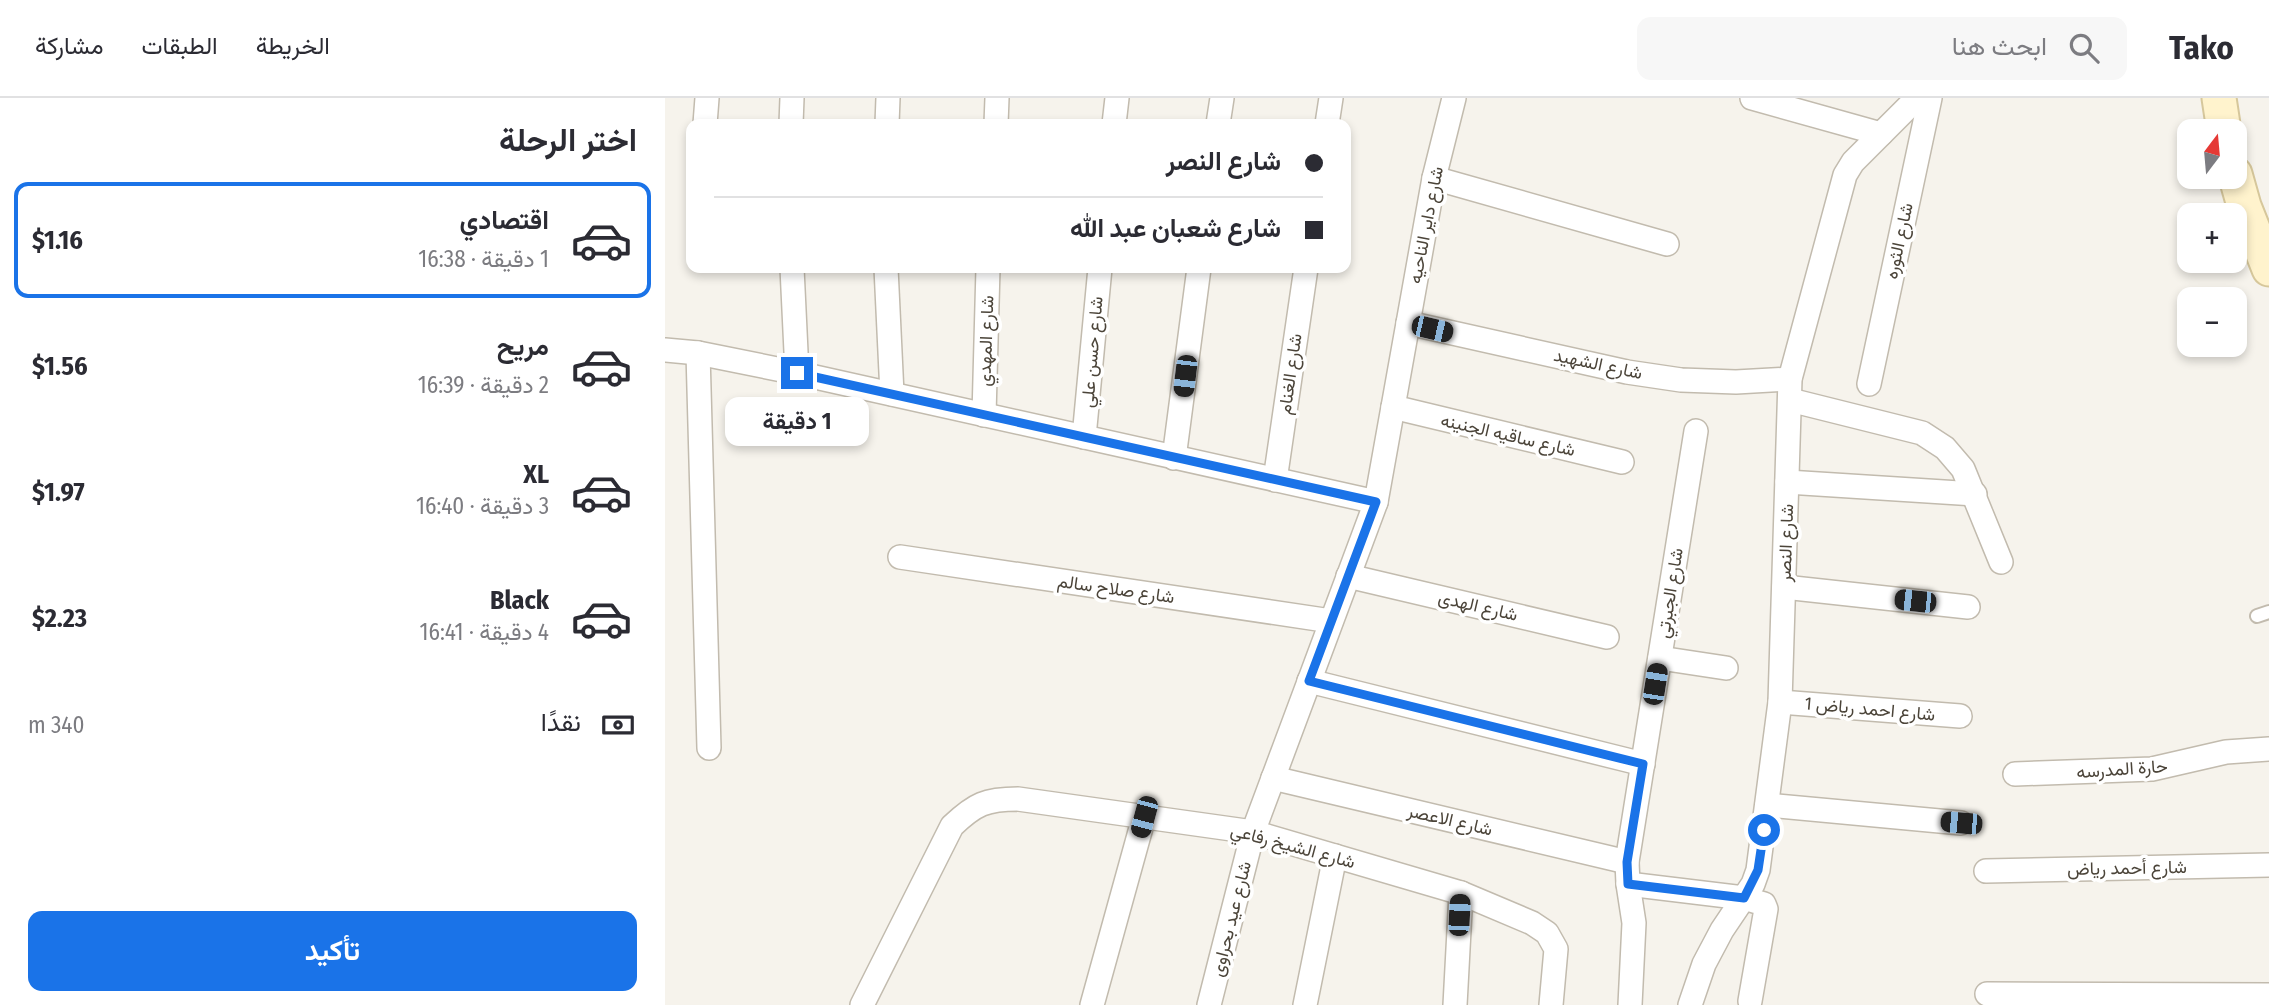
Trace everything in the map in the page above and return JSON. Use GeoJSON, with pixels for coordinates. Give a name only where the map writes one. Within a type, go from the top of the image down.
{"type":"FeatureCollection","features":[{"type":"Feature","properties":{"kind":"main road"},"geometry":{"type":"LineString","coordinates":[[2219,98],[2222,119]]}},
{"type":"Feature","properties":{"kind":"main road"},"geometry":{"type":"LineString","coordinates":[[2239,189],[2269,269]]}},
{"type":"Feature","properties":{"kind":"street"},"geometry":{"type":"LineString","coordinates":[[705,119],[707,98]]}},
{"type":"Feature","properties":{"kind":"street"},"geometry":{"type":"LineString","coordinates":[[791,119],[792,98]]}},
{"type":"Feature","properties":{"kind":"street"},"geometry":{"type":"LineString","coordinates":[[887,119],[888,98]]}},
{"type":"Feature","properties":{"kind":"street"},"geometry":{"type":"LineString","coordinates":[[996,119],[997,98]]}},
{"type":"Feature","properties":{"kind":"street"},"geometry":{"type":"LineString","coordinates":[[1115,119],[1117,98]]}},
{"type":"Feature","properties":{"kind":"street"},"geometry":{"type":"LineString","coordinates":[[1219,119],[1221,98]]}},
{"type":"Feature","properties":{"kind":"street"},"geometry":{"type":"LineString","coordinates":[[1328,119],[1331,98]]}},
{"type":"Feature","properties":{"kind":"street","name":"شارع داير الناحيه"},"geometry":{"type":"LineString","coordinates":[[1253,832],[1376,502],[1434,178],[1454,98]]}},
{"type":"Feature","properties":{"kind":"street"},"geometry":{"type":"LineString","coordinates":[[1753,98],[1881,134]]}},
{"type":"Feature","properties":{"kind":"street","name":"شارع النصر"},"geometry":{"type":"LineString","coordinates":[[1690,1005],[1704,964],[1758,870],[1780,702],[1790,390],[1842,182],[1853,162],[1917,98]]}},
{"type":"Feature","properties":{"kind":"street","name":"شارع الثوره"},"geometry":{"type":"LineString","coordinates":[[1869,384],[1930,98]]}},
{"type":"Feature","properties":{"kind":"street"},"geometry":{"type":"LineString","coordinates":[[1434,178],[1667,244]]}},
{"type":"Feature","properties":{"kind":"street"},"geometry":{"type":"LineString","coordinates":[[792,273],[797,373]]}},
{"type":"Feature","properties":{"kind":"street"},"geometry":{"type":"LineString","coordinates":[[886,273],[892,394]]}},
{"type":"Feature","properties":{"kind":"street","name":"شارع المهدي"},"geometry":{"type":"LineString","coordinates":[[984,415],[988,273]]}},
{"type":"Feature","properties":{"kind":"street","name":"شارع حسن علي"},"geometry":{"type":"LineString","coordinates":[[1084,437],[1100,273]]}},
{"type":"Feature","properties":{"kind":"street"},"geometry":{"type":"LineString","coordinates":[[1174,457],[1198,273]]}},
{"type":"Feature","properties":{"kind":"street","name":"شارع الغنام"},"geometry":{"type":"LineString","coordinates":[[1275,480],[1305,273]]}},
{"type":"Feature","properties":{"kind":"street","name":"شارع الشهيد"},"geometry":{"type":"LineString","coordinates":[[1408,323],[1627,372],[1790,390],[1922,433],[1945,448],[1963,469],[2001,562]]}},
{"type":"Feature","properties":{"kind":"street"},"geometry":{"type":"LineString","coordinates":[[665,350],[698,353],[797,373],[1376,502]]}},
{"type":"Feature","properties":{"kind":"street"},"geometry":{"type":"LineString","coordinates":[[698,353],[709,748]]}},
{"type":"Feature","properties":{"kind":"street","name":"شارع ساقيه الجنينه"},"geometry":{"type":"LineString","coordinates":[[1393,407],[1622,462]]}},
{"type":"Feature","properties":{"kind":"street","name":"شارع الجبرتي"},"geometry":{"type":"LineString","coordinates":[[1630,1005],[1633,923],[1627,873],[1696,431]]}},
{"type":"Feature","properties":{"kind":"street"},"geometry":{"type":"LineString","coordinates":[[1787,482],[1975,494]]}},
{"type":"Feature","properties":{"kind":"street","name":"شارع صلاح سالم"},"geometry":{"type":"LineString","coordinates":[[900,557],[1331,621]]}},
{"type":"Feature","properties":{"kind":"street","name":"شارع الهدى"},"geometry":{"type":"LineString","coordinates":[[1348,576],[1607,637]]}},
{"type":"Feature","properties":{"kind":"street"},"geometry":{"type":"LineString","coordinates":[[1784,587],[1968,607]]}},
{"type":"Feature","properties":{"kind":"street"},"geometry":{"type":"LineString","coordinates":[[1660,658],[1726,668]]}},
{"type":"Feature","properties":{"kind":"street"},"geometry":{"type":"LineString","coordinates":[[1309,681],[1643,764]]}},
{"type":"Feature","properties":{"kind":"street","name":"شارع احمد رياض 1"},"geometry":{"type":"LineString","coordinates":[[1780,702],[1960,716]]}},
{"type":"Feature","properties":{"kind":"street","name":"حارة المدرسه"},"geometry":{"type":"LineString","coordinates":[[2015,774],[2152,769],[2227,752],[2269,749]]}},
{"type":"Feature","properties":{"kind":"street","name":"شارع الاعصر"},"geometry":{"type":"LineString","coordinates":[[1273,778],[1627,873],[1744,898]]}},
{"type":"Feature","properties":{"kind":"street","name":"شارع الشيخ رفاعي"},"geometry":{"type":"LineString","coordinates":[[862,1005],[952,826],[969,808],[993,799],[1018,799],[1253,832],[1461,893],[1532,923],[1547,933],[1556,949],[1551,1005]]}},
{"type":"Feature","properties":{"kind":"street"},"geometry":{"type":"LineString","coordinates":[[1767,806],[1961,823]]}},
{"type":"Feature","properties":{"kind":"street"},"geometry":{"type":"LineString","coordinates":[[1092,1005],[1144,817]]}},
{"type":"Feature","properties":{"kind":"street","name":"شارع عيد بحراوى"},"geometry":{"type":"LineString","coordinates":[[1209,1005],[1253,832]]}},
{"type":"Feature","properties":{"kind":"street"},"geometry":{"type":"LineString","coordinates":[[1305,1005],[1335,856]]}},
{"type":"Feature","properties":{"kind":"street","name":"شارع أحمد رياض"},"geometry":{"type":"LineString","coordinates":[[1986,871],[2269,865]]}},
{"type":"Feature","properties":{"kind":"street"},"geometry":{"type":"LineString","coordinates":[[1455,1005],[1461,893]]}},
{"type":"Feature","properties":{"kind":"street"},"geometry":{"type":"LineString","coordinates":[[1744,898],[1761,901],[1766,909],[1750,1001]]}},
{"type":"Feature","properties":{"kind":"street"},"geometry":{"type":"LineString","coordinates":[[1987,994],[2269,995]]}},
{"type":"Feature","properties":{"kind":"route"},"geometry":{"type":"LineString","coordinates":[[797,373],[1376,502],[1309,681],[1643,764],[1627,862],[1628,884],[1744,898],[1758,870],[1764,830]]}}]}
